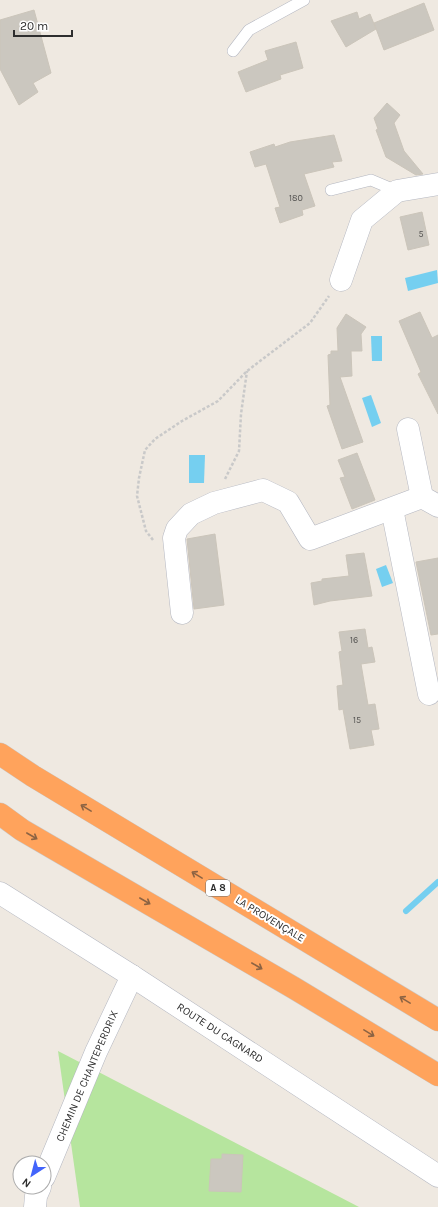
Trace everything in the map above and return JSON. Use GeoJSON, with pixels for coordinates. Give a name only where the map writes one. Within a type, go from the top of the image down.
{"type":"FeatureCollection","features":[{"type":"Feature","properties":{"kind":"highway","name":"LA PROVENÇALE"},"geometry":{"type":"LineString","coordinates":[[0,754],[46,784],[438,1020]]}},
{"type":"Feature","properties":{"kind":"highway"},"geometry":{"type":"LineString","coordinates":[[0,814],[22,830],[294,988],[438,1075]]}},
{"type":"Feature","properties":{"kind":"street"},"geometry":{"type":"LineString","coordinates":[[341,280],[362,220],[397,191],[438,184]]}},
{"type":"Feature","properties":{"kind":"street"},"geometry":{"type":"LineString","coordinates":[[182,613],[174,538],[177,529],[191,514],[214,503],[263,490],[288,502],[310,539],[392,509],[430,502],[408,429]]}},
{"type":"Feature","properties":{"kind":"street"},"geometry":{"type":"LineString","coordinates":[[392,509],[429,694]]}},
{"type":"Feature","properties":{"kind":"street","name":"ROUTE DU CAGNARD"},"geometry":{"type":"LineString","coordinates":[[0,893],[132,976],[438,1176]]}},
{"type":"Feature","properties":{"kind":"street","name":"CHEMIN DE CHANTEPERDRIX"},"geometry":{"type":"LineString","coordinates":[[52,1158],[96,1052],[132,976]]}},
{"type":"Feature","properties":{"kind":"street"},"geometry":{"type":"LineString","coordinates":[[35,1207],[36,1195]]}},
{"type":"Feature","properties":{"kind":"lane"},"geometry":{"type":"LineString","coordinates":[[233,51],[249,30],[304,0]]}},
{"type":"Feature","properties":{"kind":"lane"},"geometry":{"type":"LineString","coordinates":[[330,190],[371,180],[397,191]]}},
{"type":"Feature","properties":{"kind":"path"},"geometry":{"type":"LineString","coordinates":[[154,542],[146,531],[137,496],[138,478],[145,450],[154,439],[218,401],[247,371],[310,323],[341,280]]}},
{"type":"Feature","properties":{"kind":"path"},"geometry":{"type":"LineString","coordinates":[[214,503],[239,451],[241,414],[247,371]]}},
{"type":"Feature","properties":{"kind":"green space"},"geometry":{"type":"Polygon","coordinates":[[[58,1051],[359,1207],[80,1207],[58,1051]]]}},
{"type":"Feature","properties":{"kind":"water"},"geometry":{"type":"Polygon","coordinates":[[[437,270],[438,283],[408,291],[405,278],[437,270]]]}},
{"type":"Feature","properties":{"kind":"water"},"geometry":{"type":"Polygon","coordinates":[[[371,336],[382,336],[382,361],[372,361],[371,336]]]}},
{"type":"Feature","properties":{"kind":"water"},"geometry":{"type":"Polygon","coordinates":[[[371,395],[381,423],[372,427],[362,398],[371,395]]]}},
{"type":"Feature","properties":{"kind":"water"},"geometry":{"type":"Polygon","coordinates":[[[189,455],[205,455],[204,483],[189,483],[189,455]]]}},
{"type":"Feature","properties":{"kind":"water"},"geometry":{"type":"Polygon","coordinates":[[[386,565],[393,583],[382,587],[376,569],[386,565]]]}},
{"type":"Feature","properties":{"kind":"building"},"geometry":{"type":"Polygon","coordinates":[[[424,3],[434,30],[384,50],[374,23],[424,3]]]}},
{"type":"Feature","properties":{"kind":"building"},"geometry":{"type":"Polygon","coordinates":[[[34,10],[51,73],[33,83],[38,92],[19,105],[0,69],[0,20],[34,10]]]}},
{"type":"Feature","properties":{"kind":"building"},"geometry":{"type":"Polygon","coordinates":[[[357,12],[359,19],[370,14],[376,29],[346,47],[331,21],[357,12]]]}},
{"type":"Feature","properties":{"kind":"building"},"geometry":{"type":"Polygon","coordinates":[[[296,42],[303,68],[280,75],[281,79],[246,92],[238,72],[268,60],[265,51],[296,42]]]}},
{"type":"Feature","properties":{"kind":"building"},"geometry":{"type":"Polygon","coordinates":[[[387,103],[400,115],[394,123],[404,151],[423,174],[416,175],[386,157],[376,130],[378,129],[374,118],[387,103]]]}},
{"type":"Feature","properties":{"kind":"building"},"geometry":{"type":"Polygon","coordinates":[[[334,135],[342,161],[332,162],[334,167],[304,174],[315,206],[302,210],[303,215],[280,223],[275,208],[280,207],[266,164],[255,167],[250,152],[274,144],[275,147],[290,142],[334,135]]]}},
{"type":"Feature","properties":{"kind":"building"},"geometry":{"type":"Polygon","coordinates":[[[422,212],[429,245],[408,250],[400,217],[422,212]]]}},
{"type":"Feature","properties":{"kind":"building"},"geometry":{"type":"Polygon","coordinates":[[[420,312],[432,338],[438,335],[438,414],[418,374],[421,372],[399,321],[420,312]]]}},
{"type":"Feature","properties":{"kind":"building"},"geometry":{"type":"Polygon","coordinates":[[[346,314],[366,327],[361,334],[362,351],[351,351],[352,376],[340,377],[363,442],[342,449],[327,406],[330,405],[328,355],[331,354],[331,351],[338,351],[337,328],[346,314]]]}},
{"type":"Feature","properties":{"kind":"building"},"geometry":{"type":"Polygon","coordinates":[[[357,453],[375,500],[352,509],[340,478],[345,477],[338,460],[357,453]]]}},
{"type":"Feature","properties":{"kind":"building"},"geometry":{"type":"Polygon","coordinates":[[[215,534],[224,605],[194,609],[187,539],[215,534]]]}},
{"type":"Feature","properties":{"kind":"building"},"geometry":{"type":"Polygon","coordinates":[[[364,553],[372,596],[330,601],[314,605],[311,583],[322,581],[322,579],[349,576],[346,555],[364,553]]]}},
{"type":"Feature","properties":{"kind":"building"},"geometry":{"type":"Polygon","coordinates":[[[438,558],[438,634],[431,635],[416,562],[438,558]]]}},
{"type":"Feature","properties":{"kind":"building"},"geometry":{"type":"Polygon","coordinates":[[[365,629],[368,648],[372,647],[375,662],[361,664],[368,705],[375,704],[379,729],[371,730],[374,745],[350,749],[343,709],[339,710],[337,686],[343,685],[339,652],[342,651],[339,632],[365,629]]]}},
{"type":"Feature","properties":{"kind":"building"},"geometry":{"type":"Polygon","coordinates":[[[222,1154],[243,1155],[241,1192],[209,1191],[211,1159],[222,1159],[222,1154]]]}},
{"type":"Feature","properties":{"kind":"waterway"},"geometry":{"type":"LineString","coordinates":[[406,911],[438,882]]}}]}
